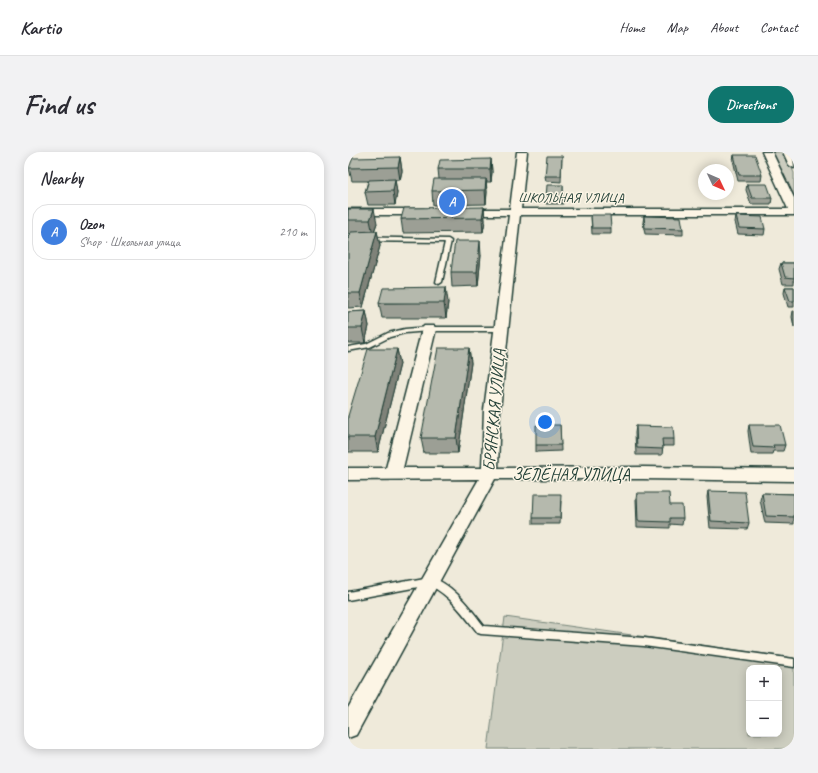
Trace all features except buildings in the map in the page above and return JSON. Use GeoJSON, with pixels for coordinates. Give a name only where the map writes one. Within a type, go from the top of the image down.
{"type":"FeatureCollection","features":[{"type":"Feature","properties":{"kind":"street","name":"БРЯНСКАЯ УЛИЦА"},"geometry":{"type":"LineString","coordinates":[[348,728],[490,474],[492,410],[522,152]]}},
{"type":"Feature","properties":{"kind":"street"},"geometry":{"type":"LineString","coordinates":[[767,152],[794,211]]}},
{"type":"Feature","properties":{"kind":"street"},"geometry":{"type":"LineString","coordinates":[[788,152],[794,166]]}},
{"type":"Feature","properties":{"kind":"street","name":"ШКОЛЬНАЯ УЛИЦА"},"geometry":{"type":"LineString","coordinates":[[451,212],[794,211]]}},
{"type":"Feature","properties":{"kind":"street"},"geometry":{"type":"LineString","coordinates":[[348,212],[435,212]]}},
{"type":"Feature","properties":{"kind":"street"},"geometry":{"type":"LineString","coordinates":[[393,474],[429,329]]}},
{"type":"Feature","properties":{"kind":"street","name":"ЗЕЛЁНАЯ УЛИЦА"},"geometry":{"type":"LineString","coordinates":[[348,474],[794,475]]}},
{"type":"Feature","properties":{"kind":"lane"},"geometry":{"type":"LineString","coordinates":[[348,239],[446,240],[448,241],[440,282]]}},
{"type":"Feature","properties":{"kind":"lane"},"geometry":{"type":"LineString","coordinates":[[348,349],[368,346],[388,335],[405,331],[429,329],[501,329]]}},
{"type":"Feature","properties":{"kind":"lane"},"geometry":{"type":"LineString","coordinates":[[348,596],[430,581],[443,587],[464,608],[481,630],[644,642],[794,663]]}},
{"type":"Feature","properties":{"kind":"shaded area"},"geometry":{"type":"Polygon","coordinates":[[[772,152],[785,152],[794,173],[794,202],[772,152]]]}},
{"type":"Feature","properties":{"kind":"shaded area"},"geometry":{"type":"Polygon","coordinates":[[[505,617],[794,658],[794,749],[488,749],[505,617]]]}},
{"type":"Feature","properties":{"kind":"place","name":"Ozon"},"geometry":{"type":"Point","coordinates":[452,202]}}]}
